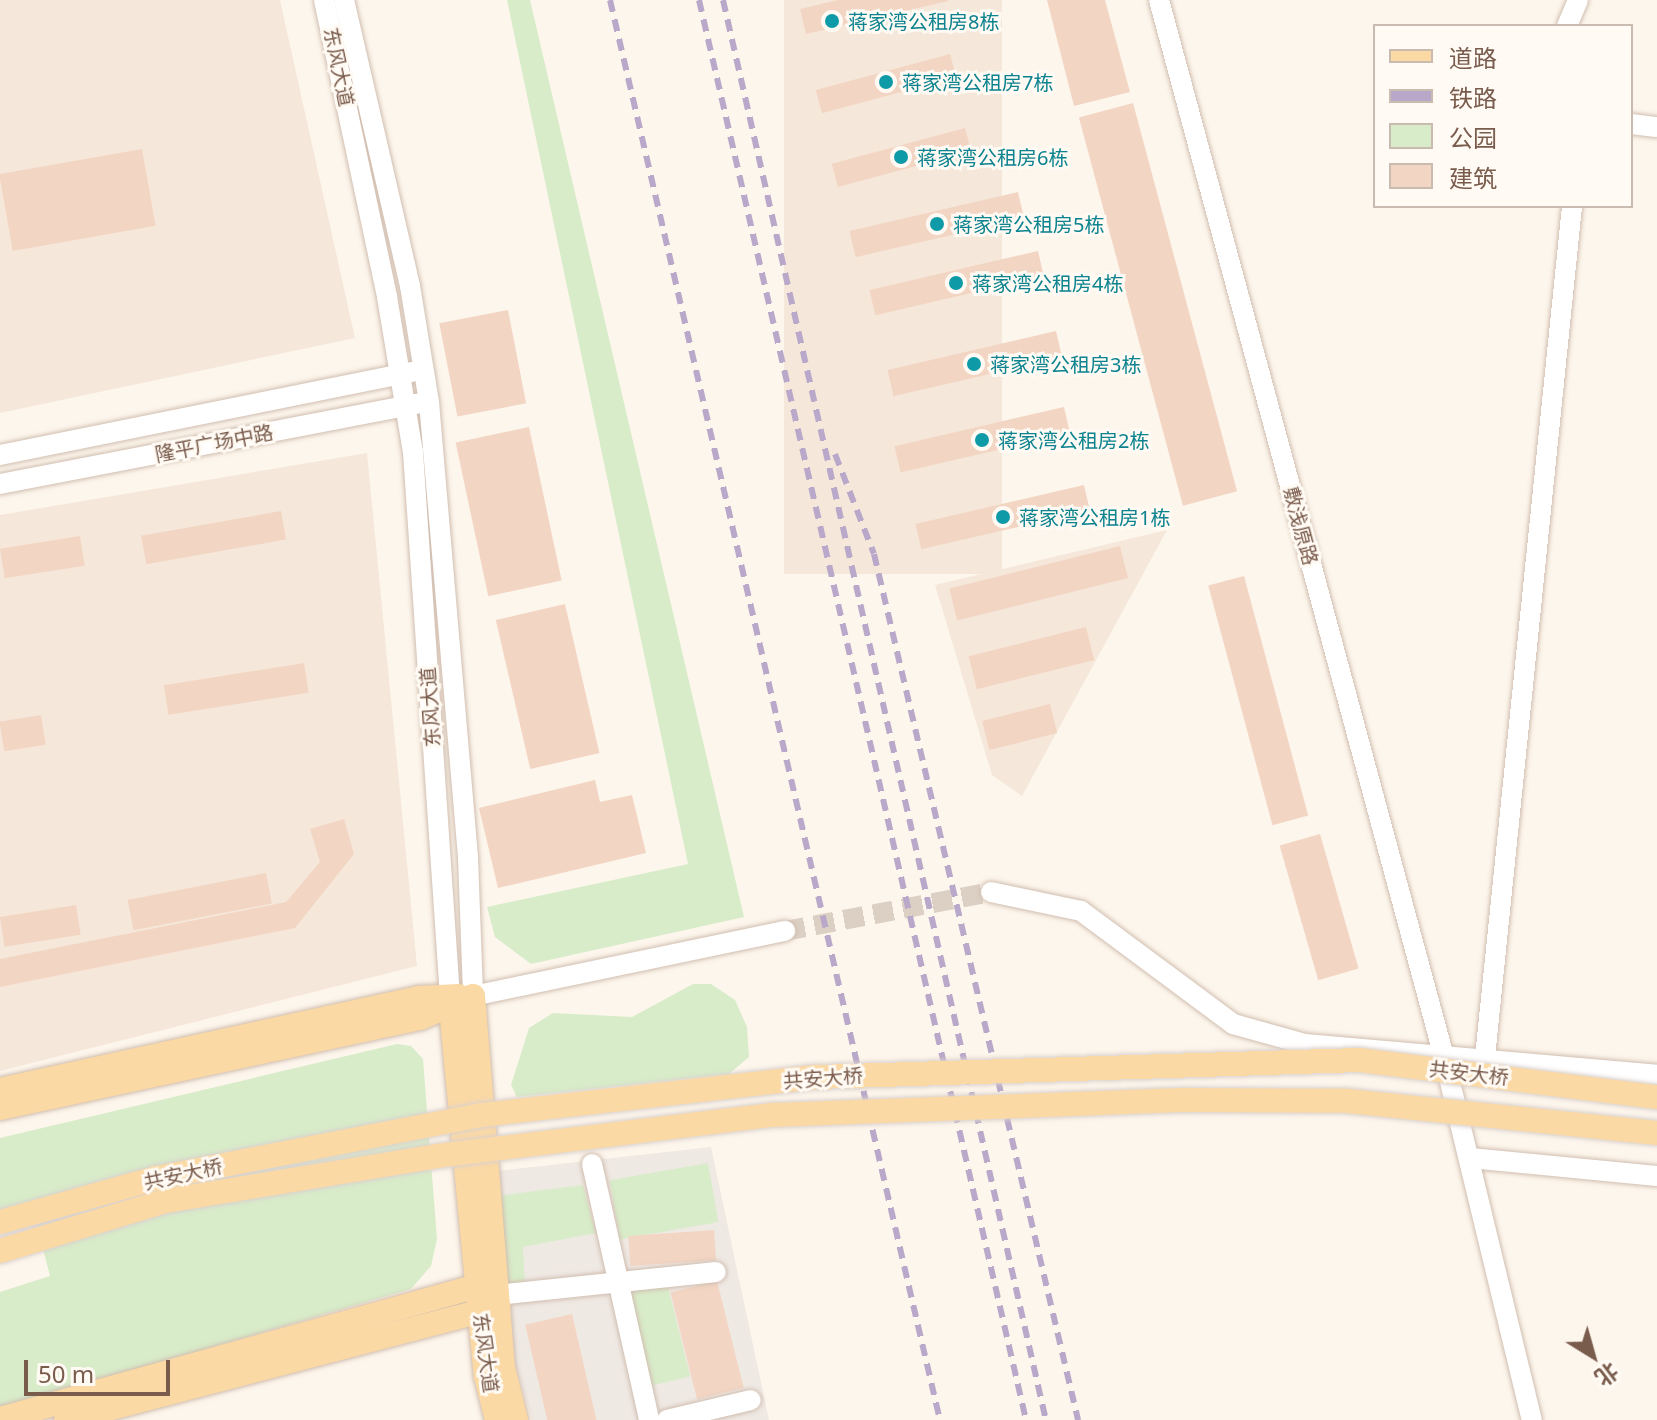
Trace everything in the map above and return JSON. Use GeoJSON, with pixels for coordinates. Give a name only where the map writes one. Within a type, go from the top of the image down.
{"type":"FeatureCollection","features":[{"type":"Feature","properties":{"kind":"main road"},"geometry":{"type":"LineString","coordinates":[[0,1090],[419,998],[458,999]]}},
{"type":"Feature","properties":{"kind":"main road"},"geometry":{"type":"LineString","coordinates":[[0,1108],[420,1018],[458,999]]}},
{"type":"Feature","properties":{"kind":"main road"},"geometry":{"type":"LineString","coordinates":[[458,999],[489,1296],[516,1420]]}},
{"type":"Feature","properties":{"kind":"main road","name":"共安大桥"},"geometry":{"type":"LineString","coordinates":[[0,1222],[157,1178],[481,1115],[816,1077],[1359,1060],[1657,1097]]}},
{"type":"Feature","properties":{"kind":"main road","name":"共安大桥"},"geometry":{"type":"LineString","coordinates":[[0,1251],[166,1201],[437,1156],[773,1115],[1182,1100],[1348,1101],[1657,1133]]}},
{"type":"Feature","properties":{"kind":"main road"},"geometry":{"type":"LineString","coordinates":[[0,1419],[489,1296]]}},
{"type":"Feature","properties":{"kind":"main road"},"geometry":{"type":"LineString","coordinates":[[66,1420],[489,1296]]}},
{"type":"Feature","properties":{"kind":"main road","name":"东风大道"},"geometry":{"type":"LineString","coordinates":[[489,1296],[497,1420]]}},
{"type":"Feature","properties":{"kind":"street","name":"东风大道"},"geometry":{"type":"LineString","coordinates":[[324,0],[400,374],[414,468],[458,999]]}},
{"type":"Feature","properties":{"kind":"street","name":"东风大道"},"geometry":{"type":"LineString","coordinates":[[344,0],[410,286],[429,402],[468,857],[458,999]]}},
{"type":"Feature","properties":{"kind":"street","name":"敷浅原路"},"geometry":{"type":"LineString","coordinates":[[1159,0],[1443,1053],[1532,1420]]}},
{"type":"Feature","properties":{"kind":"street"},"geometry":{"type":"LineString","coordinates":[[1568,24],[1578,0]]}},
{"type":"Feature","properties":{"kind":"street"},"geometry":{"type":"LineString","coordinates":[[1633,124],[1657,127]]}},
{"type":"Feature","properties":{"kind":"street"},"geometry":{"type":"LineString","coordinates":[[1485,1057],[1572,208]]}},
{"type":"Feature","properties":{"kind":"street","name":"隆平广场中路"},"geometry":{"type":"LineString","coordinates":[[0,455],[423,369]]}},
{"type":"Feature","properties":{"kind":"street","name":"隆平广场中路"},"geometry":{"type":"LineString","coordinates":[[0,484],[429,402]]}},
{"type":"Feature","properties":{"kind":"street"},"geometry":{"type":"LineString","coordinates":[[991,892],[1081,911],[1233,1024],[1305,1044],[1443,1053],[1657,1075]]}},
{"type":"Feature","properties":{"kind":"street"},"geometry":{"type":"LineString","coordinates":[[458,999],[785,931]]}},
{"type":"Feature","properties":{"kind":"street"},"geometry":{"type":"LineString","coordinates":[[1470,1158],[1657,1176]]}},
{"type":"Feature","properties":{"kind":"street"},"geometry":{"type":"LineString","coordinates":[[592,1164],[649,1420]]}},
{"type":"Feature","properties":{"kind":"street"},"geometry":{"type":"LineString","coordinates":[[489,1296],[716,1272]]}},
{"type":"Feature","properties":{"kind":"street"},"geometry":{"type":"LineString","coordinates":[[667,1420],[751,1400]]}},
{"type":"Feature","properties":{"kind":"shaded area"},"geometry":{"type":"Polygon","coordinates":[[[0,0],[280,0],[355,338],[0,413],[0,0]]]}},
{"type":"Feature","properties":{"kind":"shaded area"},"geometry":{"type":"Polygon","coordinates":[[[784,0],[1002,0],[1002,574],[784,574],[784,0]]]}},
{"type":"Feature","properties":{"kind":"shaded area"},"geometry":{"type":"Polygon","coordinates":[[[367,453],[417,966],[0,1071],[0,515],[367,453]]]}},
{"type":"Feature","properties":{"kind":"shaded area"},"geometry":{"type":"Polygon","coordinates":[[[1167,530],[1022,796],[992,775],[935,585],[1167,530]]]}},
{"type":"Feature","properties":{"kind":"shaded area"},"geometry":{"type":"Polygon","coordinates":[[[711,1147],[769,1420],[532,1420],[512,1355],[496,1171],[711,1147]]]}},
{"type":"Feature","properties":{"kind":"green space"},"geometry":{"type":"Polygon","coordinates":[[[507,0],[530,0],[744,917],[531,964],[495,937],[487,907],[688,864],[507,0]]]}},
{"type":"Feature","properties":{"kind":"green space"},"geometry":{"type":"Polygon","coordinates":[[[693,984],[711,984],[735,1000],[747,1027],[749,1057],[729,1074],[517,1097],[511,1085],[529,1028],[553,1013],[632,1017],[693,984]]]}},
{"type":"Feature","properties":{"kind":"green space"},"geometry":{"type":"Polygon","coordinates":[[[397,1044],[411,1046],[423,1059],[437,1239],[431,1266],[411,1289],[0,1409],[0,1292],[50,1276],[31,1202],[0,1212],[0,1138],[397,1044]]]}},
{"type":"Feature","properties":{"kind":"green space"},"geometry":{"type":"Polygon","coordinates":[[[708,1163],[718,1222],[620,1239],[610,1180],[708,1163]]]}},
{"type":"Feature","properties":{"kind":"green space"},"geometry":{"type":"Polygon","coordinates":[[[583,1185],[596,1233],[523,1247],[525,1286],[507,1288],[497,1196],[583,1185]]]}},
{"type":"Feature","properties":{"kind":"green space"},"geometry":{"type":"Polygon","coordinates":[[[667,1283],[690,1376],[649,1386],[626,1293],[667,1283]]]}},
{"type":"Feature","properties":{"kind":"building","name":"蒋家湾公租房8栋"},"geometry":{"type":"Polygon","coordinates":[[[838,0],[948,1],[806,34],[800,9],[838,0]]]}},
{"type":"Feature","properties":{"kind":"building"},"geometry":{"type":"Polygon","coordinates":[[[1047,0],[1105,0],[1130,92],[1074,106],[1047,0]]]}},
{"type":"Feature","properties":{"kind":"building","name":"蒋家湾公租房7栋"},"geometry":{"type":"Polygon","coordinates":[[[950,54],[956,77],[822,113],[816,90],[950,54]]]}},
{"type":"Feature","properties":{"kind":"building"},"geometry":{"type":"Polygon","coordinates":[[[1133,103],[1237,491],[1183,506],[1079,117],[1133,103]]]}},
{"type":"Feature","properties":{"kind":"building","name":"蒋家湾公租房6栋"},"geometry":{"type":"Polygon","coordinates":[[[965,128],[971,151],[838,187],[832,164],[965,128]]]}},
{"type":"Feature","properties":{"kind":"building"},"geometry":{"type":"Polygon","coordinates":[[[142,149],[156,226],[13,251],[0,174],[142,149]]]}},
{"type":"Feature","properties":{"kind":"building","name":"蒋家湾公租房5栋"},"geometry":{"type":"Polygon","coordinates":[[[1018,192],[1024,218],[856,257],[849,231],[1018,192]]]}},
{"type":"Feature","properties":{"kind":"building","name":"蒋家湾公租房4栋"},"geometry":{"type":"Polygon","coordinates":[[[1038,251],[1044,276],[875,315],[869,290],[1038,251]]]}},
{"type":"Feature","properties":{"kind":"building"},"geometry":{"type":"Polygon","coordinates":[[[508,310],[526,403],[457,417],[439,323],[508,310]]]}},
{"type":"Feature","properties":{"kind":"building","name":"蒋家湾公租房3栋"},"geometry":{"type":"Polygon","coordinates":[[[1056,331],[1062,357],[894,396],[887,370],[1056,331]]]}},
{"type":"Feature","properties":{"kind":"building","name":"蒋家湾公租房2栋"},"geometry":{"type":"Polygon","coordinates":[[[1064,407],[1070,433],[901,472],[894,446],[1064,407]]]}},
{"type":"Feature","properties":{"kind":"building"},"geometry":{"type":"Polygon","coordinates":[[[529,427],[562,581],[488,596],[456,443],[529,427]]]}},
{"type":"Feature","properties":{"kind":"building","name":"蒋家湾公租房1栋"},"geometry":{"type":"Polygon","coordinates":[[[1084,485],[1090,510],[921,549],[915,524],[1084,485]]]}},
{"type":"Feature","properties":{"kind":"building"},"geometry":{"type":"Polygon","coordinates":[[[281,511],[286,540],[146,564],[141,536],[281,511]]]}},
{"type":"Feature","properties":{"kind":"building"},"geometry":{"type":"Polygon","coordinates":[[[80,536],[85,566],[5,578],[0,549],[80,536]]]}},
{"type":"Feature","properties":{"kind":"building"},"geometry":{"type":"Polygon","coordinates":[[[1120,546],[1128,578],[957,621],[949,589],[1120,546]]]}},
{"type":"Feature","properties":{"kind":"building"},"geometry":{"type":"Polygon","coordinates":[[[1244,576],[1308,816],[1272,825],[1208,586],[1244,576]]]}},
{"type":"Feature","properties":{"kind":"building"},"geometry":{"type":"Polygon","coordinates":[[[565,604],[599,753],[530,769],[496,620],[565,604]]]}},
{"type":"Feature","properties":{"kind":"building"},"geometry":{"type":"Polygon","coordinates":[[[1086,627],[1094,660],[977,689],[969,656],[1086,627]]]}},
{"type":"Feature","properties":{"kind":"building"},"geometry":{"type":"Polygon","coordinates":[[[304,663],[309,693],[168,715],[164,685],[304,663]]]}},
{"type":"Feature","properties":{"kind":"building"},"geometry":{"type":"Polygon","coordinates":[[[1050,704],[1057,733],[989,750],[982,721],[1050,704]]]}},
{"type":"Feature","properties":{"kind":"building"},"geometry":{"type":"Polygon","coordinates":[[[41,715],[46,745],[4,751],[0,721],[41,715]]]}},
{"type":"Feature","properties":{"kind":"building"},"geometry":{"type":"Polygon","coordinates":[[[595,780],[600,802],[632,795],[646,853],[498,888],[479,808],[595,780]]]}},
{"type":"Feature","properties":{"kind":"building"},"geometry":{"type":"Polygon","coordinates":[[[344,819],[354,854],[295,928],[0,987],[0,959],[286,902],[320,862],[310,829],[344,819]]]}},
{"type":"Feature","properties":{"kind":"building"},"geometry":{"type":"Polygon","coordinates":[[[1320,834],[1359,969],[1318,980],[1280,846],[1320,834]]]}},
{"type":"Feature","properties":{"kind":"building"},"geometry":{"type":"Polygon","coordinates":[[[266,873],[272,903],[134,930],[128,900],[266,873]]]}},
{"type":"Feature","properties":{"kind":"building"},"geometry":{"type":"Polygon","coordinates":[[[76,905],[81,935],[5,947],[0,917],[76,905]]]}},
{"type":"Feature","properties":{"kind":"building"},"geometry":{"type":"Polygon","coordinates":[[[714,1230],[716,1260],[630,1266],[628,1236],[714,1230]]]}},
{"type":"Feature","properties":{"kind":"building"},"geometry":{"type":"Polygon","coordinates":[[[717,1281],[744,1388],[697,1399],[670,1293],[717,1281]]]}},
{"type":"Feature","properties":{"kind":"building"},"geometry":{"type":"Polygon","coordinates":[[[572,1314],[596,1420],[547,1420],[525,1325],[572,1314]]]}},
{"type":"Feature","properties":{"kind":"tunnel"},"geometry":{"type":"LineString","coordinates":[[785,931],[991,892]]}},
{"type":"Feature","properties":{"kind":"railway"},"geometry":{"type":"LineString","coordinates":[[610,0],[940,1420]]}},
{"type":"Feature","properties":{"kind":"railway"},"geometry":{"type":"LineString","coordinates":[[699,0],[1026,1420]]}},
{"type":"Feature","properties":{"kind":"railway"},"geometry":{"type":"LineString","coordinates":[[723,0],[1046,1420]]}},
{"type":"Feature","properties":{"kind":"railway"},"geometry":{"type":"LineString","coordinates":[[835,454],[874,554],[1078,1420]]}},
{"type":"Feature","properties":{"kind":"place","name":"蒋家湾公租房8栋"},"geometry":{"type":"Point","coordinates":[832,21]}},
{"type":"Feature","properties":{"kind":"place","name":"蒋家湾公租房7栋"},"geometry":{"type":"Point","coordinates":[886,82]}},
{"type":"Feature","properties":{"kind":"place","name":"蒋家湾公租房6栋"},"geometry":{"type":"Point","coordinates":[901,157]}},
{"type":"Feature","properties":{"kind":"place","name":"蒋家湾公租房5栋"},"geometry":{"type":"Point","coordinates":[937,224]}},
{"type":"Feature","properties":{"kind":"place","name":"蒋家湾公租房4栋"},"geometry":{"type":"Point","coordinates":[956,283]}},
{"type":"Feature","properties":{"kind":"place","name":"蒋家湾公租房3栋"},"geometry":{"type":"Point","coordinates":[974,364]}},
{"type":"Feature","properties":{"kind":"place","name":"蒋家湾公租房2栋"},"geometry":{"type":"Point","coordinates":[982,440]}},
{"type":"Feature","properties":{"kind":"place","name":"蒋家湾公租房1栋"},"geometry":{"type":"Point","coordinates":[1003,517]}}]}
